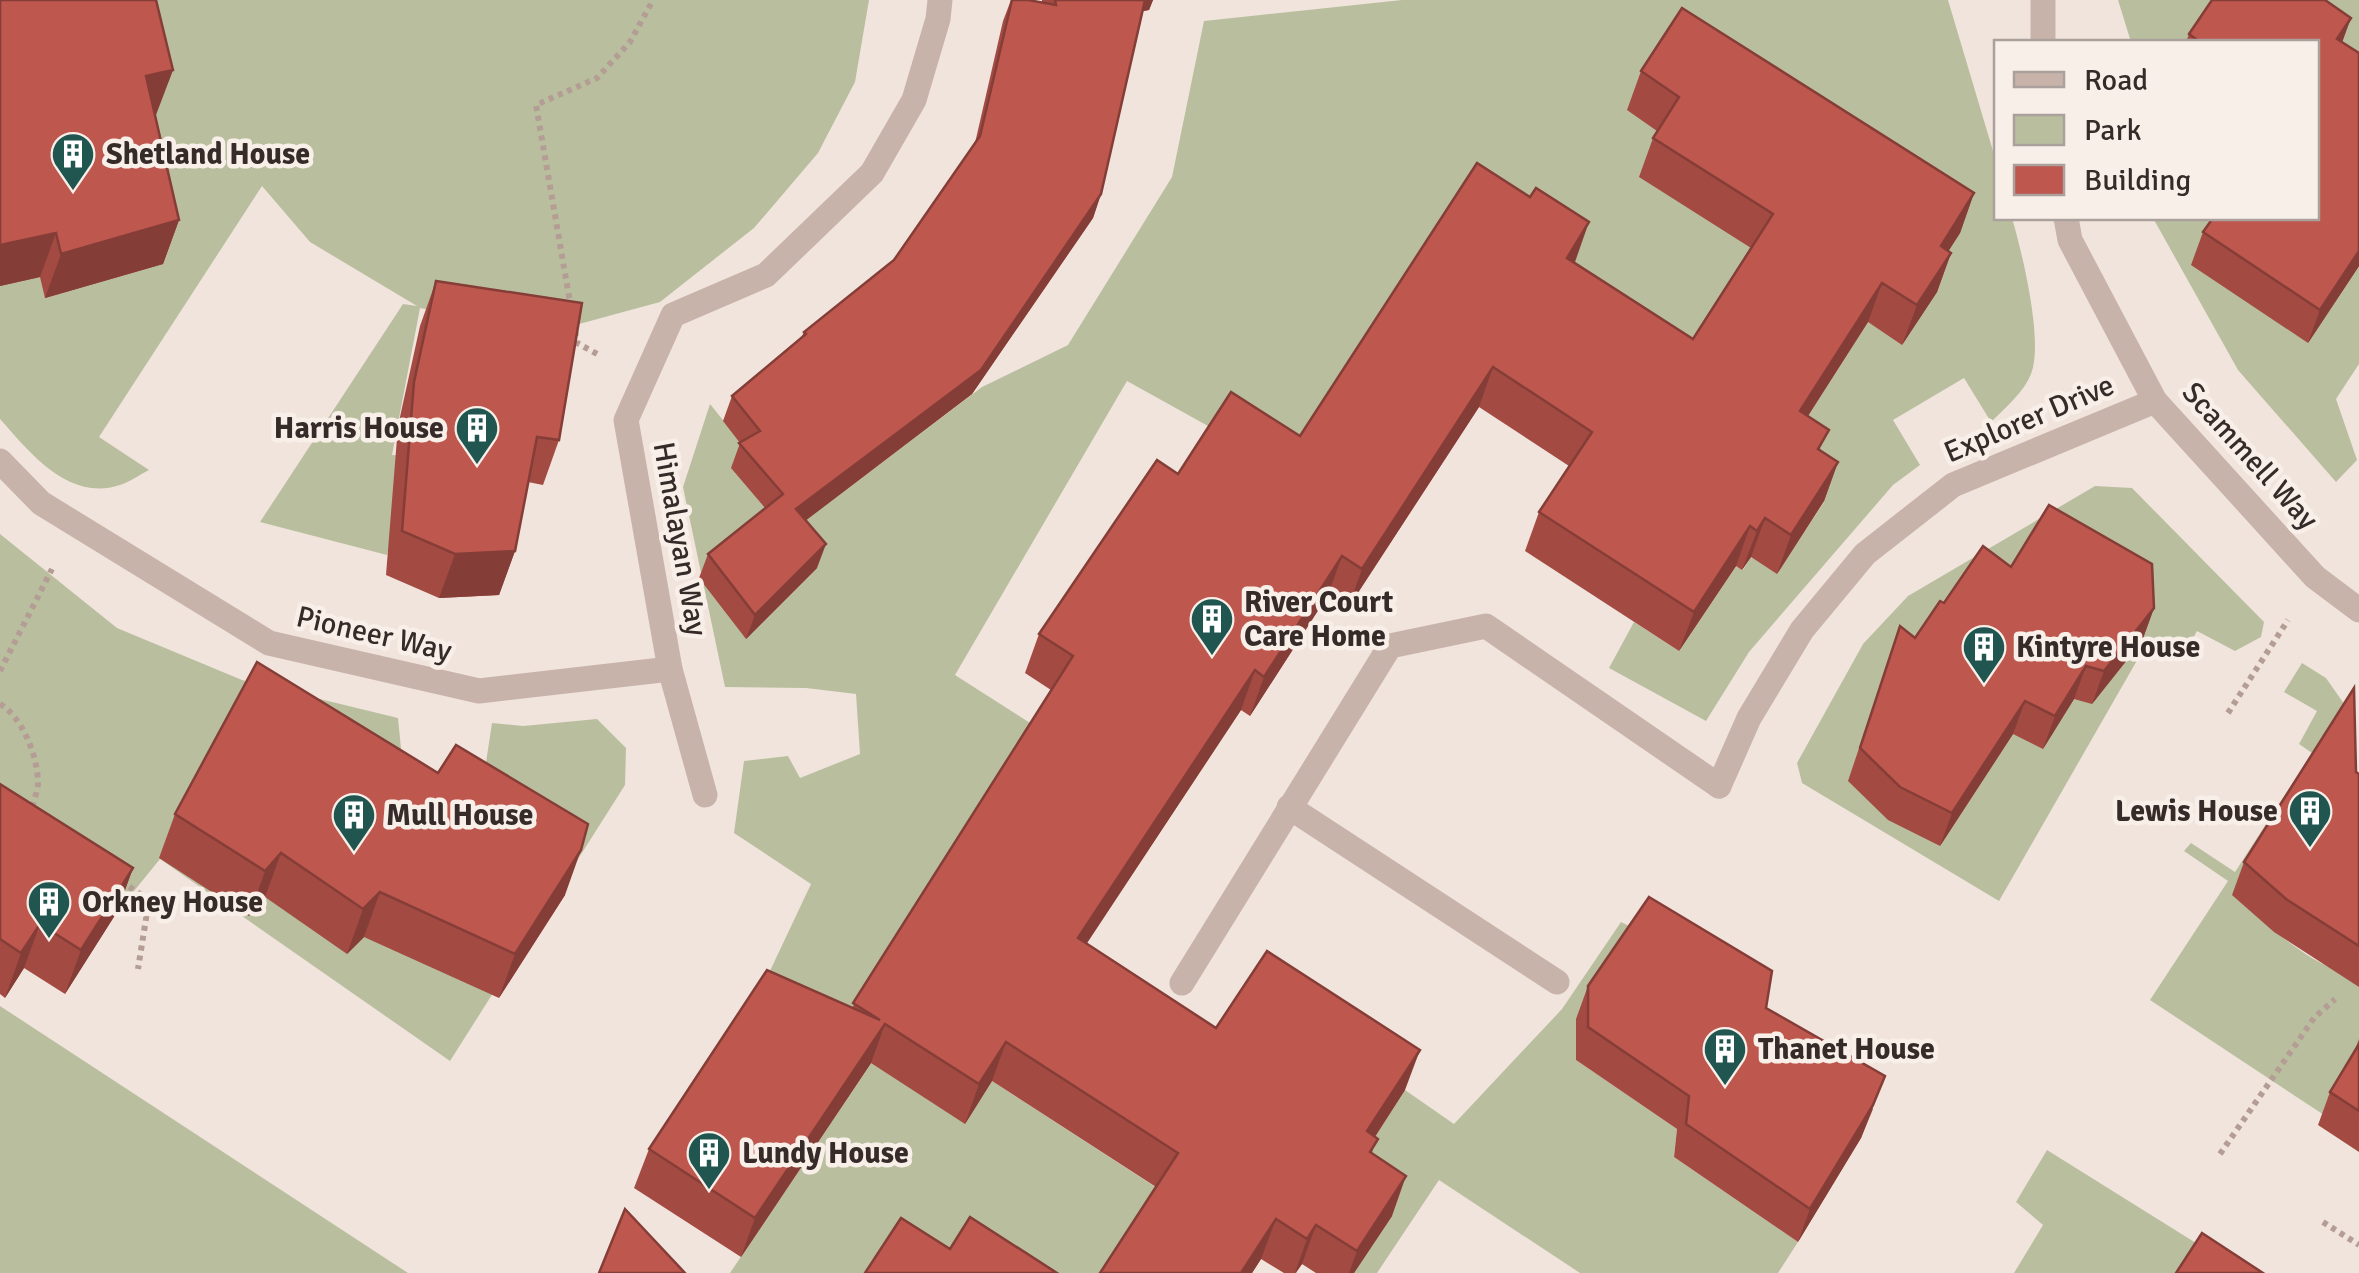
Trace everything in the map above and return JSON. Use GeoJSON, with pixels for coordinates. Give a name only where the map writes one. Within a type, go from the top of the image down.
{"type":"FeatureCollection","features":[{"type":"Feature","properties":{"kind":"street","name":"Himalayan Way"},"geometry":{"type":"LineString","coordinates":[[705,796],[670,669],[626,420],[673,315],[766,274],[872,173],[914,100],[940,0]]}},
{"type":"Feature","properties":{"kind":"street"},"geometry":{"type":"LineString","coordinates":[[2042,0],[2042,40]]}},
{"type":"Feature","properties":{"kind":"street","name":"Scammell Way"},"geometry":{"type":"LineString","coordinates":[[2066,220],[2070,240],[2156,401],[2315,577],[2359,610]]}},
{"type":"Feature","properties":{"kind":"street","name":"Explorer Drive"},"geometry":{"type":"LineString","coordinates":[[1289,807],[1390,646],[1486,626],[1719,786],[1749,718],[1802,630],[1865,554],[1952,485],[2156,401]]}},
{"type":"Feature","properties":{"kind":"street","name":"Pioneer Way"},"geometry":{"type":"LineString","coordinates":[[5,466],[40,502],[269,643],[479,691],[670,669]]}},
{"type":"Feature","properties":{"kind":"street"},"geometry":{"type":"LineString","coordinates":[[1182,983],[1289,807],[1557,982]]}},
{"type":"Feature","properties":{"kind":"path"},"geometry":{"type":"LineString","coordinates":[[644,379],[577,342],[536,105],[597,78],[630,42],[652,0]]}},
{"type":"Feature","properties":{"kind":"path"},"geometry":{"type":"LineString","coordinates":[[0,671],[75,524]]}},
{"type":"Feature","properties":{"kind":"path"},"geometry":{"type":"LineString","coordinates":[[2228,713],[2315,577]]}},
{"type":"Feature","properties":{"kind":"path"},"geometry":{"type":"LineString","coordinates":[[0,704],[9,709],[29,740],[38,784],[29,821]]}},
{"type":"Feature","properties":{"kind":"path"},"geometry":{"type":"LineString","coordinates":[[120,880],[150,900],[138,969]]}},
{"type":"Feature","properties":{"kind":"path"},"geometry":{"type":"LineString","coordinates":[[2220,1154],[2314,1018],[2335,999]]}},
{"type":"Feature","properties":{"kind":"path"},"geometry":{"type":"LineString","coordinates":[[2323,1222],[2359,1245]]}},
{"type":"Feature","properties":{"kind":"green space"},"geometry":{"type":"Polygon","coordinates":[[[0,0],[869,0],[855,82],[818,153],[754,228],[660,302],[546,333],[420,308],[392,455],[411,456],[387,555],[260,522],[403,304],[417,306],[310,242],[262,186],[99,437],[149,470],[120,485],[84,487],[52,471],[0,419],[0,0]]]}},
{"type":"Feature","properties":{"kind":"green space"},"geometry":{"type":"Polygon","coordinates":[[[1402,0],[1948,0],[1994,154],[1994,220],[2012,220],[2026,274],[2035,341],[2031,374],[1991,422],[1964,378],[1893,420],[1920,465],[1893,485],[1749,652],[1706,721],[1609,668],[1634,622],[1679,651],[1736,566],[1743,570],[1751,557],[1777,573],[1824,502],[1786,450],[1868,322],[1903,344],[1665,136],[1758,253],[1679,379],[1553,297],[1286,475],[1127,381],[955,675],[1038,728],[964,1123],[992,1081],[1163,1192],[1111,1273],[730,1273],[840,1109],[752,1009],[811,884],[734,833],[744,761],[788,756],[800,778],[860,754],[856,694],[806,688],[725,687],[683,487],[710,404],[751,455],[864,476],[982,387],[1068,345],[1172,177],[1204,21],[1402,0]]]}},
{"type":"Feature","properties":{"kind":"green space"},"geometry":{"type":"Polygon","coordinates":[[[2118,0],[2359,0],[2359,364],[2336,399],[2357,460],[2336,482],[2238,370],[2154,220],[2319,220],[2319,40],[2130,40],[2118,0]]]}},
{"type":"Feature","properties":{"kind":"green space"},"geometry":{"type":"Polygon","coordinates":[[[2095,486],[2132,488],[2264,622],[2261,637],[2235,651],[2197,631],[2181,661],[2147,643],[1999,901],[1802,783],[1797,763],[1863,644],[1908,596],[2095,486]]]}},
{"type":"Feature","properties":{"kind":"green space"},"geometry":{"type":"Polygon","coordinates":[[[0,534],[117,628],[242,680],[398,718],[404,779],[484,776],[492,723],[523,726],[597,719],[626,748],[625,785],[450,1061],[160,859],[117,912],[0,839],[0,534]]]}},
{"type":"Feature","properties":{"kind":"green space"},"geometry":{"type":"Polygon","coordinates":[[[2302,663],[2326,678],[2354,718],[2242,902],[2311,957],[2359,977],[2359,1046],[2324,1115],[2150,1000],[2228,881],[2184,851],[2191,843],[2235,872],[2312,753],[2299,744],[2317,711],[2284,692],[2302,663]]]}},
{"type":"Feature","properties":{"kind":"green space"},"geometry":{"type":"Polygon","coordinates":[[[1621,922],[1637,930],[1576,1060],[1677,1129],[1674,1157],[1798,1242],[1778,1273],[1580,1273],[1439,1180],[1377,1273],[1354,1273],[1391,1216],[1353,1170],[1405,1090],[1454,1124],[1562,1009],[1621,922]]]}},
{"type":"Feature","properties":{"kind":"green space"},"geometry":{"type":"Polygon","coordinates":[[[0,1006],[408,1273],[0,1273],[0,1006]]]}},
{"type":"Feature","properties":{"kind":"green space"},"geometry":{"type":"Polygon","coordinates":[[[2047,1150],[2220,1258],[2185,1273],[2014,1273],[2043,1225],[2016,1202],[2047,1150]]]}},
{"type":"Feature","properties":{"kind":"building","name":"Shetland House"},"geometry":{"type":"Polygon","coordinates":[[[0,0],[156,0],[173,70],[146,76],[179,220],[61,254],[56,233],[0,245],[0,0]]]}},
{"type":"Feature","properties":{"kind":"building"},"geometry":{"type":"Polygon","coordinates":[[[1012,0],[1056,5],[1055,0],[1145,0],[1101,194],[981,370],[796,509],[826,544],[755,615],[708,554],[783,494],[739,443],[760,431],[732,396],[894,260],[980,136],[1012,0]]]}},
{"type":"Feature","properties":{"kind":"building"},"geometry":{"type":"Polygon","coordinates":[[[2212,0],[2325,0],[2351,18],[2337,39],[2359,53],[2359,251],[2320,310],[2203,232],[2212,220],[2319,220],[2319,40],[2197,40],[2189,34],[2212,0]]]}},
{"type":"Feature","properties":{"kind":"building","name":"River Court Care Home"},"geometry":{"type":"Polygon","coordinates":[[[1682,8],[1974,193],[1941,246],[1951,253],[1917,305],[1882,283],[1800,411],[1829,430],[1818,449],[1838,462],[1791,535],[1765,518],[1757,531],[1750,526],[1694,612],[1539,512],[1592,432],[1493,367],[1362,569],[1342,556],[1264,677],[1255,670],[1078,938],[1216,1028],[1267,951],[1420,1050],[1367,1131],[1378,1139],[1370,1152],[1406,1176],[1357,1251],[1316,1225],[1307,1239],[1276,1219],[1241,1273],[1100,1273],[1178,1153],[1006,1042],[979,1084],[885,1024],[755,1218],[649,1149],[767,970],[880,1020],[853,1003],[1073,656],[1039,634],[1157,460],[1178,474],[1231,392],[1300,436],[1477,163],[1530,197],[1536,188],[1589,222],[1567,258],[1693,339],[1773,214],[1653,138],[1679,97],[1641,71],[1682,8]]]}},
{"type":"Feature","properties":{"kind":"building","name":"Harris House"},"geometry":{"type":"Polygon","coordinates":[[[436,281],[582,303],[559,440],[537,437],[515,551],[455,554],[402,531],[414,382],[436,281]]]}},
{"type":"Feature","properties":{"kind":"building","name":"Kintyre House"},"geometry":{"type":"Polygon","coordinates":[[[2049,505],[2152,564],[2154,608],[2104,671],[2086,666],[2055,716],[2025,701],[1952,813],[1900,787],[1860,748],[1900,626],[1915,638],[1983,546],[2011,567],[2049,505]]]}},
{"type":"Feature","properties":{"kind":"building","name":"Mull House"},"geometry":{"type":"Polygon","coordinates":[[[257,662],[438,773],[456,745],[588,824],[581,850],[515,954],[380,892],[363,909],[281,853],[265,871],[175,814],[257,662]]]}},
{"type":"Feature","properties":{"kind":"building","name":"Lewis House"},"geometry":{"type":"Polygon","coordinates":[[[2354,688],[2359,774],[2359,946],[2286,899],[2244,862],[2354,688]]]}},
{"type":"Feature","properties":{"kind":"building"},"geometry":{"type":"Polygon","coordinates":[[[0,784],[133,868],[81,950],[40,924],[21,953],[0,939],[0,784]]]}},
{"type":"Feature","properties":{"kind":"building","name":"Thanet House"},"geometry":{"type":"Polygon","coordinates":[[[1649,897],[1772,971],[1766,1008],[1885,1076],[1873,1105],[1810,1209],[1686,1124],[1689,1096],[1588,1027],[1588,986],[1649,897]]]}},
{"type":"Feature","properties":{"kind":"building"},"geometry":{"type":"Polygon","coordinates":[[[2359,1044],[2359,1111],[2330,1092],[2359,1044]]]}},
{"type":"Feature","properties":{"kind":"building"},"geometry":{"type":"Polygon","coordinates":[[[625,1209],[685,1273],[599,1273],[625,1209]]]}},
{"type":"Feature","properties":{"kind":"building"},"geometry":{"type":"Polygon","coordinates":[[[970,1217],[1057,1273],[865,1273],[901,1218],[950,1249],[970,1217]]]}},
{"type":"Feature","properties":{"kind":"building"},"geometry":{"type":"Polygon","coordinates":[[[2202,1233],[2263,1273],[2176,1273],[2202,1233]]]}},
{"type":"Feature","properties":{"kind":"place","name":"Shetland House"},"geometry":{"type":"Point","coordinates":[73,192]}},
{"type":"Feature","properties":{"kind":"place","name":"Harris House"},"geometry":{"type":"Point","coordinates":[477,466]}},
{"type":"Feature","properties":{"kind":"place","name":"River Court Care Home"},"geometry":{"type":"Point","coordinates":[1212,657]}},
{"type":"Feature","properties":{"kind":"place","name":"Kintyre House"},"geometry":{"type":"Point","coordinates":[1984,685]}},
{"type":"Feature","properties":{"kind":"place","name":"Lewis House"},"geometry":{"type":"Point","coordinates":[2310,849]}},
{"type":"Feature","properties":{"kind":"place","name":"Mull House"},"geometry":{"type":"Point","coordinates":[354,853]}},
{"type":"Feature","properties":{"kind":"place","name":"Orkney House"},"geometry":{"type":"Point","coordinates":[49,940]}},
{"type":"Feature","properties":{"kind":"place","name":"Thanet House"},"geometry":{"type":"Point","coordinates":[1725,1087]}},
{"type":"Feature","properties":{"kind":"place","name":"Lundy House"},"geometry":{"type":"Point","coordinates":[709,1191]}}]}
